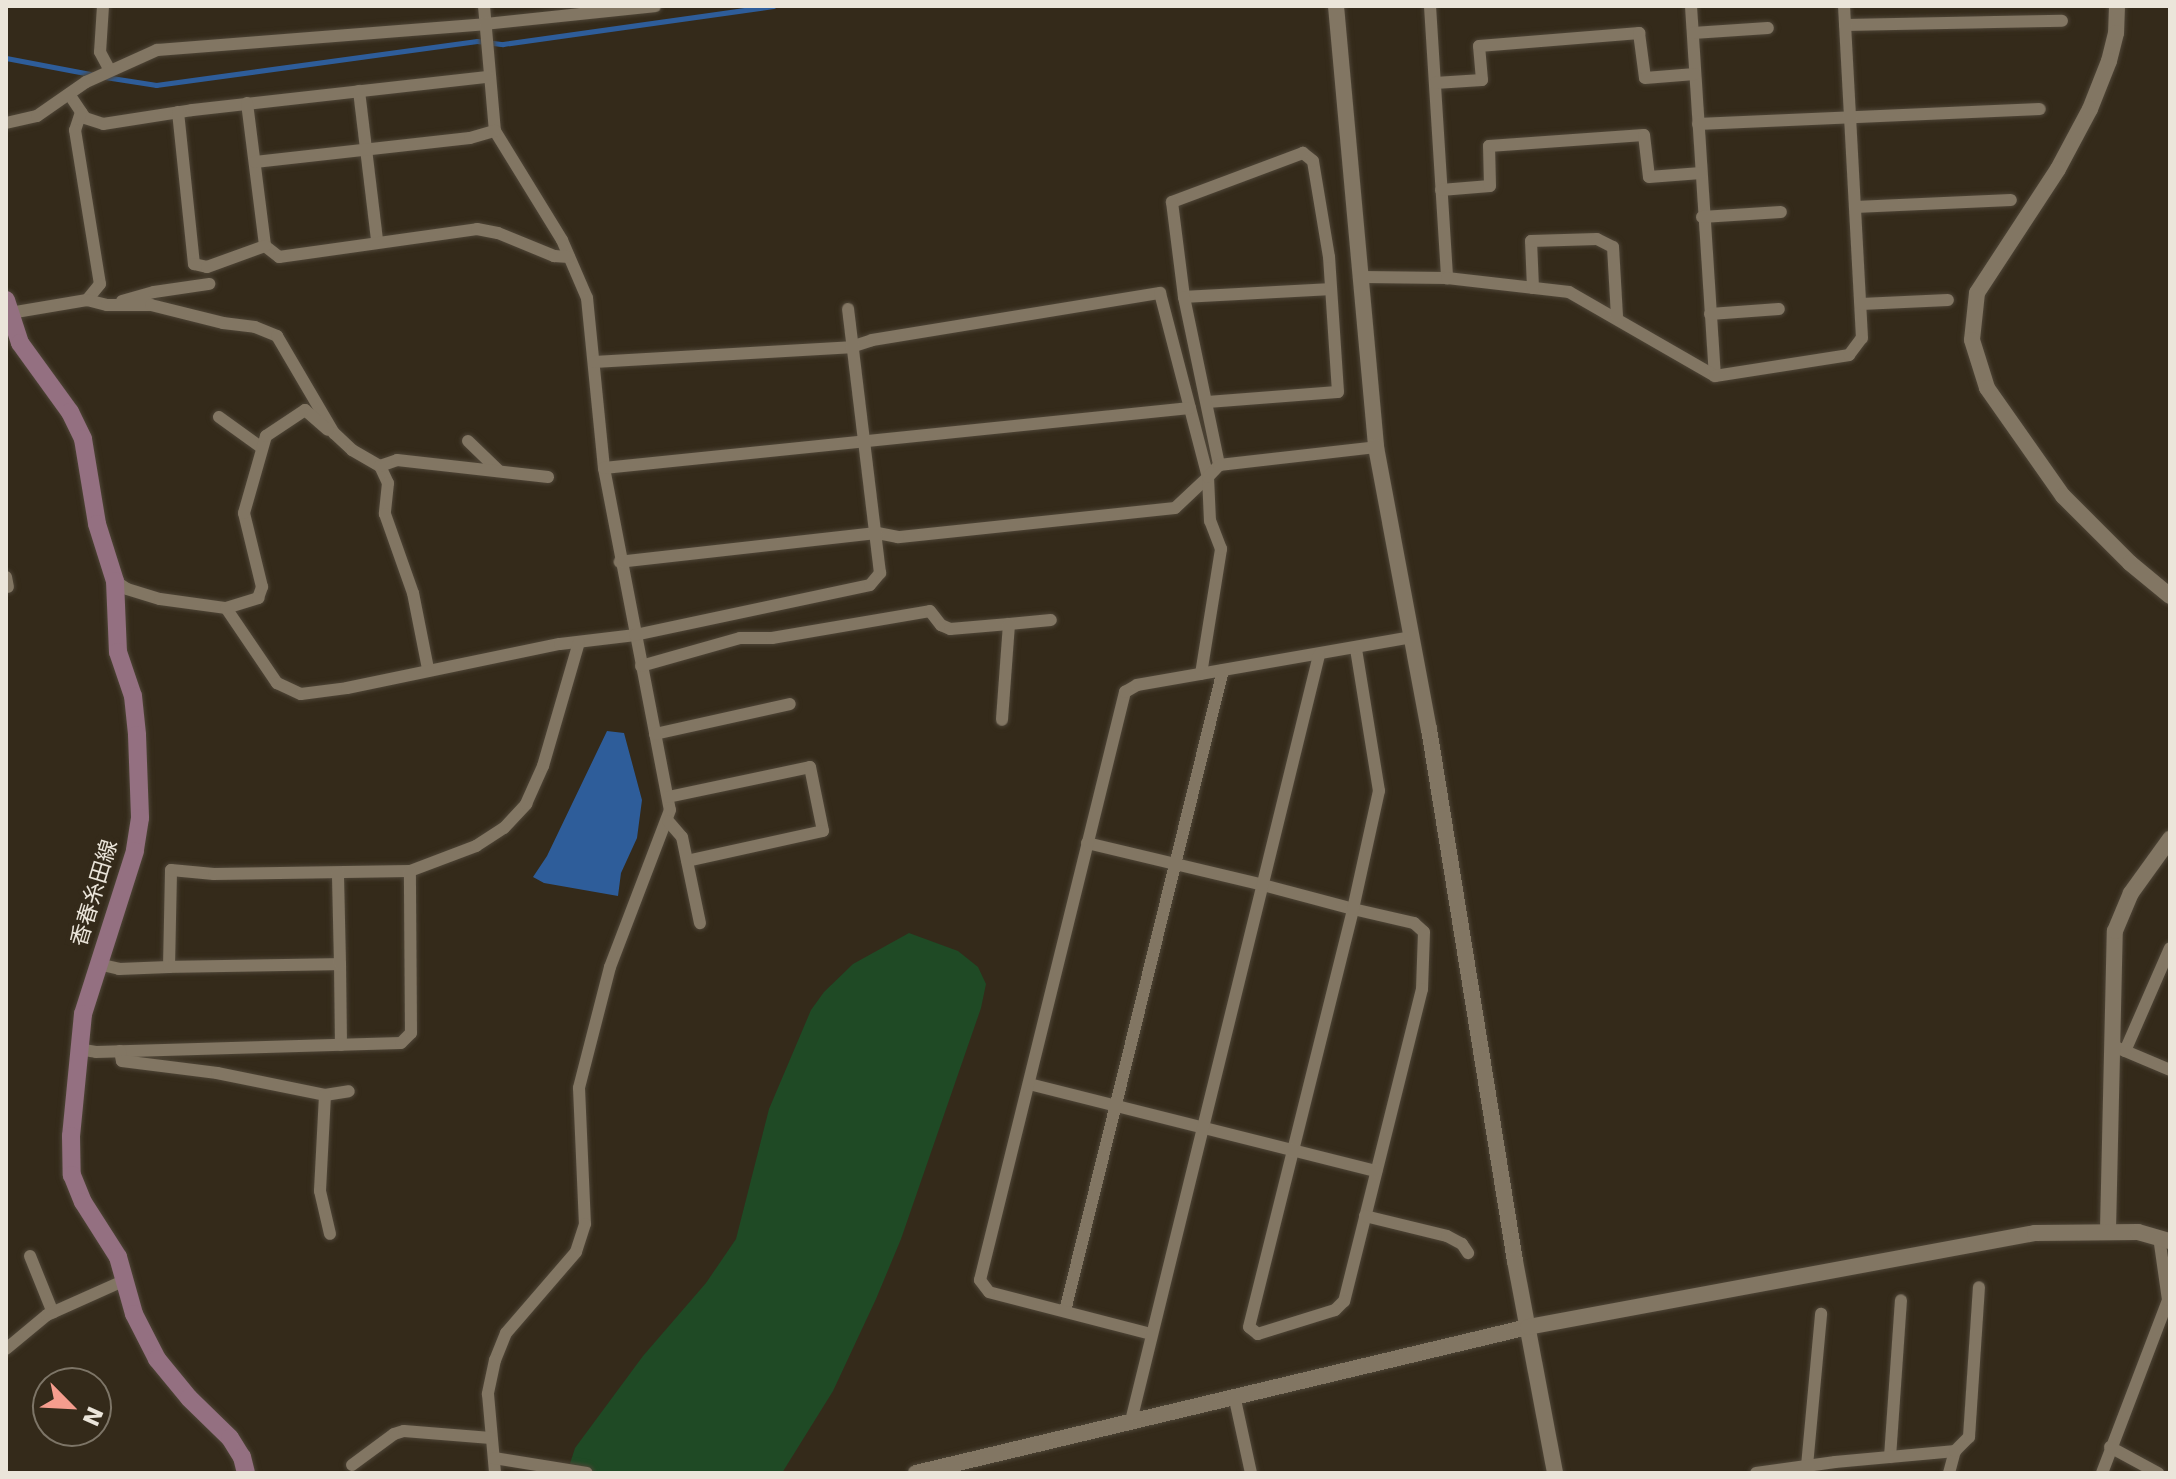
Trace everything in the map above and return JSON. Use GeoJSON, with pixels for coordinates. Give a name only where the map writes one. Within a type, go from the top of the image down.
{"type":"FeatureCollection","features":[{"type":"Feature","properties":{"kind":"main road","name":"香春糸田線"},"geometry":{"type":"LineString","coordinates":[[8,307],[20,343],[70,412],[83,439],[97,524],[115,581],[118,652],[135,709],[140,818],[135,851],[83,1014],[78,1049],[72,1175],[83,1202],[118,1257],[134,1314],[157,1359],[189,1398],[230,1438],[242,1457],[246,1473]]}},
{"type":"Feature","properties":{"kind":"street"},"geometry":{"type":"LineString","coordinates":[[103,6],[100,52],[110,71]]}},
{"type":"Feature","properties":{"kind":"street"},"geometry":{"type":"LineString","coordinates":[[484,6],[495,131],[562,240],[587,298],[604,468],[668,797],[668,821],[643,874],[610,967],[579,1088],[585,1224],[576,1252],[506,1333],[495,1360],[488,1394],[495,1473]]}},
{"type":"Feature","properties":{"kind":"street"},"geometry":{"type":"LineString","coordinates":[[6,123],[37,116],[110,71],[157,50],[485,24],[655,6]]}},
{"type":"Feature","properties":{"kind":"street"},"geometry":{"type":"LineString","coordinates":[[1336,6],[1363,277],[1376,447],[1412,637],[1555,1473]]}},
{"type":"Feature","properties":{"kind":"street"},"geometry":{"type":"LineString","coordinates":[[1430,6],[1447,278]]}},
{"type":"Feature","properties":{"kind":"street"},"geometry":{"type":"LineString","coordinates":[[1691,6],[1702,217],[1715,376]]}},
{"type":"Feature","properties":{"kind":"street"},"geometry":{"type":"LineString","coordinates":[[1363,277],[1447,278],[1569,292],[1617,316],[1715,376],[1849,355],[1862,338],[1844,6]]}},
{"type":"Feature","properties":{"kind":"street"},"geometry":{"type":"LineString","coordinates":[[2117,6],[2116,33],[2109,61],[2090,109],[2058,169],[1977,293],[1972,340],[1987,388],[2063,496],[2130,563],[2170,596]]}},
{"type":"Feature","properties":{"kind":"street"},"geometry":{"type":"LineString","coordinates":[[1845,25],[2062,21]]}},
{"type":"Feature","properties":{"kind":"street"},"geometry":{"type":"LineString","coordinates":[[1693,33],[1768,28]]}},
{"type":"Feature","properties":{"kind":"street"},"geometry":{"type":"LineString","coordinates":[[1435,83],[1482,80],[1479,46],[1639,33],[1645,78],[1695,74]]}},
{"type":"Feature","properties":{"kind":"street"},"geometry":{"type":"LineString","coordinates":[[69,94],[85,118],[103,124],[247,103],[488,77]]}},
{"type":"Feature","properties":{"kind":"street"},"geometry":{"type":"LineString","coordinates":[[359,91],[377,240]]}},
{"type":"Feature","properties":{"kind":"street"},"geometry":{"type":"LineString","coordinates":[[247,103],[265,246],[279,257],[377,240],[477,229],[498,233],[554,256],[569,257]]}},
{"type":"Feature","properties":{"kind":"street"},"geometry":{"type":"LineString","coordinates":[[1698,124],[2040,109]]}},
{"type":"Feature","properties":{"kind":"street"},"geometry":{"type":"LineString","coordinates":[[81,112],[75,130],[100,284],[87,300]]}},
{"type":"Feature","properties":{"kind":"street"},"geometry":{"type":"LineString","coordinates":[[178,112],[194,264],[207,267],[265,246]]}},
{"type":"Feature","properties":{"kind":"street"},"geometry":{"type":"LineString","coordinates":[[255,162],[470,138],[495,131]]}},
{"type":"Feature","properties":{"kind":"street"},"geometry":{"type":"LineString","coordinates":[[1441,190],[1490,186],[1489,146],[1644,135],[1649,177],[1701,173]]}},
{"type":"Feature","properties":{"kind":"street"},"geometry":{"type":"LineString","coordinates":[[1207,402],[1338,392],[1329,257],[1313,161],[1303,153],[1172,202],[1184,297],[1219,465]]}},
{"type":"Feature","properties":{"kind":"street"},"geometry":{"type":"LineString","coordinates":[[1855,207],[2011,200]]}},
{"type":"Feature","properties":{"kind":"street"},"geometry":{"type":"LineString","coordinates":[[1702,217],[1781,212]]}},
{"type":"Feature","properties":{"kind":"street"},"geometry":{"type":"LineString","coordinates":[[1533,288],[1531,241],[1597,239],[1613,247],[1617,316]]}},
{"type":"Feature","properties":{"kind":"street"},"geometry":{"type":"LineString","coordinates":[[107,305],[154,292],[209,284]]}},
{"type":"Feature","properties":{"kind":"street"},"geometry":{"type":"LineString","coordinates":[[1184,297],[1331,289]]}},
{"type":"Feature","properties":{"kind":"street"},"geometry":{"type":"LineString","coordinates":[[594,362],[851,347],[872,340],[1160,293],[1208,477],[1210,521],[1221,549],[1201,674]]}},
{"type":"Feature","properties":{"kind":"street"},"geometry":{"type":"LineString","coordinates":[[8,307],[87,300],[107,305],[151,305],[223,323],[255,327],[277,336],[334,433]]}},
{"type":"Feature","properties":{"kind":"street"},"geometry":{"type":"LineString","coordinates":[[1861,304],[1948,300]]}},
{"type":"Feature","properties":{"kind":"street"},"geometry":{"type":"LineString","coordinates":[[226,608],[277,683],[301,694],[579,642],[635,635],[870,585],[880,573],[877,533],[848,309]]}},
{"type":"Feature","properties":{"kind":"street"},"geometry":{"type":"LineString","coordinates":[[1710,314],[1779,309]]}},
{"type":"Feature","properties":{"kind":"street"},"geometry":{"type":"LineString","coordinates":[[604,468],[1190,408]]}},
{"type":"Feature","properties":{"kind":"street"},"geometry":{"type":"LineString","coordinates":[[115,581],[127,589],[160,599],[226,608],[258,598],[262,587],[244,513],[266,436],[305,410],[352,450],[380,466],[388,483],[385,514],[413,593],[428,669]]}},
{"type":"Feature","properties":{"kind":"street"},"geometry":{"type":"LineString","coordinates":[[219,417],[262,448]]}},
{"type":"Feature","properties":{"kind":"street"},"geometry":{"type":"LineString","coordinates":[[468,441],[499,471]]}},
{"type":"Feature","properties":{"kind":"street"},"geometry":{"type":"LineString","coordinates":[[620,562],[877,533],[898,537],[1175,508],[1219,465],[1376,447]]}},
{"type":"Feature","properties":{"kind":"street"},"geometry":{"type":"LineString","coordinates":[[380,466],[397,460],[548,477]]}},
{"type":"Feature","properties":{"kind":"street"},"geometry":{"type":"LineString","coordinates":[[641,666],[740,638],[772,638],[922,611],[930,611],[941,625],[950,629],[1051,620]]}},
{"type":"Feature","properties":{"kind":"street"},"geometry":{"type":"LineString","coordinates":[[1002,720],[1009,624]]}},
{"type":"Feature","properties":{"kind":"street"},"geometry":{"type":"LineString","coordinates":[[1151,1334],[989,1292],[980,1280],[1125,692],[1137,685],[1412,637]]}},
{"type":"Feature","properties":{"kind":"street"},"geometry":{"type":"LineString","coordinates":[[169,967],[171,870],[214,874],[410,871],[476,846],[504,828],[526,804],[543,766],[579,642]]}},
{"type":"Feature","properties":{"kind":"street"},"geometry":{"type":"LineString","coordinates":[[1087,843],[1263,885],[1353,909],[1414,923],[1424,932],[1422,989],[1344,1301],[1335,1310],[1258,1334],[1249,1327],[1353,909],[1379,791],[1356,649]]}},
{"type":"Feature","properties":{"kind":"street"},"geometry":{"type":"LineString","coordinates":[[1131,1421],[1319,655]]}},
{"type":"Feature","properties":{"kind":"street"},"geometry":{"type":"LineString","coordinates":[[1065,1311],[1223,670]]}},
{"type":"Feature","properties":{"kind":"street"},"geometry":{"type":"LineString","coordinates":[[655,734],[790,704]]}},
{"type":"Feature","properties":{"kind":"street"},"geometry":{"type":"LineString","coordinates":[[668,797],[810,767],[823,831],[687,861]]}},
{"type":"Feature","properties":{"kind":"street"},"geometry":{"type":"LineString","coordinates":[[668,821],[682,837],[700,923]]}},
{"type":"Feature","properties":{"kind":"street"},"geometry":{"type":"LineString","coordinates":[[2108,1230],[2119,1048],[2115,931],[2131,893],[2170,839]]}},
{"type":"Feature","properties":{"kind":"street"},"geometry":{"type":"LineString","coordinates":[[78,1049],[120,1051],[401,1043],[411,1033],[410,871]]}},
{"type":"Feature","properties":{"kind":"street"},"geometry":{"type":"LineString","coordinates":[[338,873],[341,1045]]}},
{"type":"Feature","properties":{"kind":"street"},"geometry":{"type":"LineString","coordinates":[[2119,1048],[2170,948]]}},
{"type":"Feature","properties":{"kind":"street"},"geometry":{"type":"LineString","coordinates":[[98,964],[119,969],[340,964]]}},
{"type":"Feature","properties":{"kind":"street"},"geometry":{"type":"LineString","coordinates":[[2119,1048],[2170,1070]]}},
{"type":"Feature","properties":{"kind":"street"},"geometry":{"type":"LineString","coordinates":[[120,1051],[122,1061],[217,1073],[325,1095],[349,1091]]}},
{"type":"Feature","properties":{"kind":"street"},"geometry":{"type":"LineString","coordinates":[[1029,1084],[1376,1171]]}},
{"type":"Feature","properties":{"kind":"street"},"geometry":{"type":"LineString","coordinates":[[325,1095],[320,1191],[330,1234]]}},
{"type":"Feature","properties":{"kind":"street"},"geometry":{"type":"LineString","coordinates":[[1365,1216],[1447,1236],[1462,1244],[1468,1253]]}},
{"type":"Feature","properties":{"kind":"street"},"geometry":{"type":"LineString","coordinates":[[916,1473],[1528,1327],[2035,1233],[2108,1230],[2164,1239],[2169,1300],[2102,1473]]}},
{"type":"Feature","properties":{"kind":"street"},"geometry":{"type":"LineString","coordinates":[[30,1256],[53,1313]]}},
{"type":"Feature","properties":{"kind":"street"},"geometry":{"type":"LineString","coordinates":[[6,1349],[53,1313],[123,1281]]}},
{"type":"Feature","properties":{"kind":"street"},"geometry":{"type":"LineString","coordinates":[[1949,1473],[1955,1451],[1969,1437],[1979,1287]]}},
{"type":"Feature","properties":{"kind":"street"},"geometry":{"type":"LineString","coordinates":[[1890,1457],[1901,1300]]}},
{"type":"Feature","properties":{"kind":"street"},"geometry":{"type":"LineString","coordinates":[[1807,1466],[1821,1314]]}},
{"type":"Feature","properties":{"kind":"street"},"geometry":{"type":"LineString","coordinates":[[1234,1395],[1251,1473]]}},
{"type":"Feature","properties":{"kind":"street"},"geometry":{"type":"LineString","coordinates":[[352,1465],[394,1434],[404,1431],[491,1438]]}},
{"type":"Feature","properties":{"kind":"street"},"geometry":{"type":"LineString","coordinates":[[2110,1447],[2155,1471],[2170,1472]]}},
{"type":"Feature","properties":{"kind":"street"},"geometry":{"type":"LineString","coordinates":[[1756,1473],[1807,1466],[1836,1467],[1890,1457],[1955,1451]]}},
{"type":"Feature","properties":{"kind":"street"},"geometry":{"type":"LineString","coordinates":[[494,1458],[587,1473]]}},
{"type":"Feature","properties":{"kind":"green space"},"geometry":{"type":"Polygon","coordinates":[[[909,933],[958,951],[978,967],[986,984],[981,1008],[901,1239],[876,1299],[833,1391],[782,1473],[567,1473],[575,1448],[643,1356],[706,1283],[736,1239],[769,1109],[811,1010],[824,992],[853,964],[909,933]]]}},
{"type":"Feature","properties":{"kind":"water"},"geometry":{"type":"Polygon","coordinates":[[[607,731],[624,733],[642,800],[637,838],[621,873],[618,896],[544,883],[533,877],[547,856],[607,731]]]}},
{"type":"Feature","properties":{"kind":"waterway"},"geometry":{"type":"LineString","coordinates":[[105,77],[156,85],[477,41],[503,44],[773,6]]}},
{"type":"Feature","properties":{"kind":"waterway"},"geometry":{"type":"LineString","coordinates":[[6,58],[95,75]]}}]}
